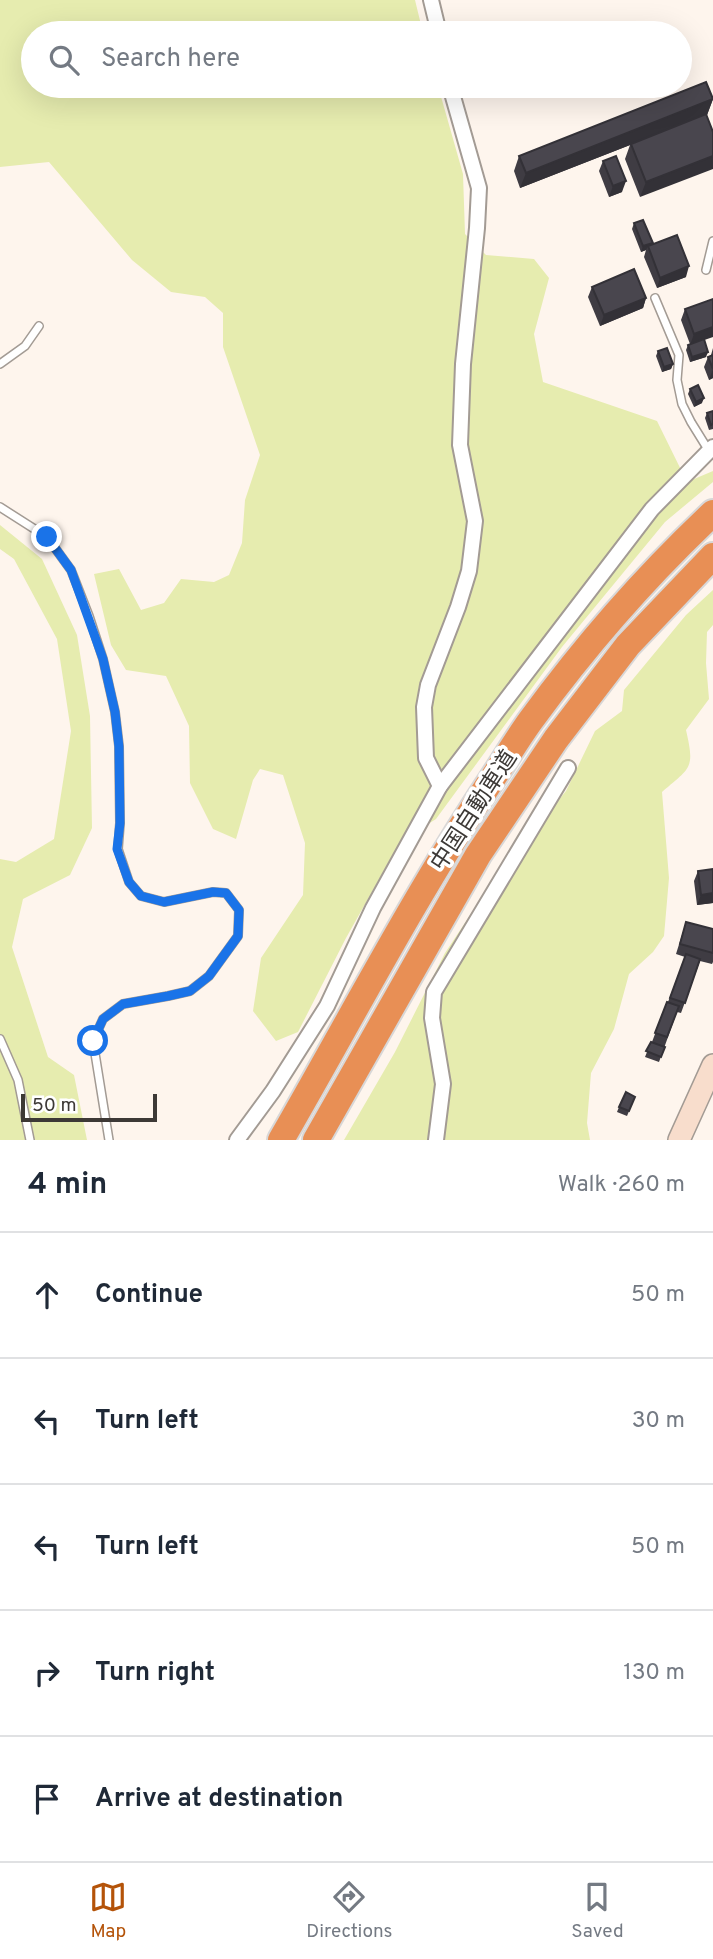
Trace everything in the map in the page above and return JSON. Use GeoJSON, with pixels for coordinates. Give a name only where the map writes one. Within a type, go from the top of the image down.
{"type":"FeatureCollection","features":[{"type":"Feature","properties":{"kind":"highway","name":"中国自動車道"},"geometry":{"type":"LineString","coordinates":[[281,1140],[394,938],[452,841],[530,721],[611,618],[677,547],[713,513]]}},
{"type":"Feature","properties":{"kind":"highway","name":"中国自動車道"},"geometry":{"type":"LineString","coordinates":[[316,1140],[478,855],[556,739],[628,645],[713,556]]}},
{"type":"Feature","properties":{"kind":"street"},"geometry":{"type":"LineString","coordinates":[[431,0],[436,21]]}},
{"type":"Feature","properties":{"kind":"street"},"geometry":{"type":"LineString","coordinates":[[440,786],[426,758],[424,707],[428,685],[469,571],[475,521],[460,445],[463,364],[479,188],[453,98]]}},
{"type":"Feature","properties":{"kind":"street"},"geometry":{"type":"LineString","coordinates":[[237,1140],[273,1091],[327,1006],[373,908],[440,786],[652,509],[711,449]]}},
{"type":"Feature","properties":{"kind":"street"},"geometry":{"type":"LineString","coordinates":[[436,1140],[443,1084],[432,1018],[434,992],[568,768]]}},
{"type":"Feature","properties":{"kind":"street"},"geometry":{"type":"LineString","coordinates":[[679,1140],[713,1065]]}},
{"type":"Feature","properties":{"kind":"lane"},"geometry":{"type":"LineString","coordinates":[[706,270],[713,241]]}},
{"type":"Feature","properties":{"kind":"lane"},"geometry":{"type":"LineString","coordinates":[[655,298],[679,355],[677,380],[682,404],[691,422],[711,449]]}},
{"type":"Feature","properties":{"kind":"lane"},"geometry":{"type":"LineString","coordinates":[[0,364],[25,346],[39,326]]}},
{"type":"Feature","properties":{"kind":"lane"},"geometry":{"type":"LineString","coordinates":[[0,507],[47,537],[71,570],[89,616],[103,659],[115,712],[119,747],[120,823],[117,849],[129,882],[141,896],[164,902],[213,892],[226,893],[239,910],[238,936],[209,976],[190,991],[123,1004],[103,1019],[93,1041],[109,1140]]}},
{"type":"Feature","properties":{"kind":"lane"},"geometry":{"type":"LineString","coordinates":[[0,1039],[18,1080],[30,1140]]}},
{"type":"Feature","properties":{"kind":"green space"},"geometry":{"type":"Polygon","coordinates":[[[0,0],[415,0],[420,21],[21,21],[21,98],[441,98],[463,174],[465,234],[486,255],[534,259],[549,278],[534,334],[543,382],[657,421],[687,482],[713,471],[713,482],[665,522],[562,647],[436,819],[400,842],[346,938],[298,1032],[276,1041],[253,1011],[261,958],[303,895],[305,843],[283,775],[260,769],[253,780],[236,839],[213,829],[190,783],[189,726],[166,676],[126,670],[111,645],[94,574],[119,569],[141,610],[164,603],[181,579],[214,582],[229,575],[242,543],[245,500],[260,455],[223,347],[223,313],[205,297],[171,292],[132,260],[49,162],[0,167],[0,0]]]}},
{"type":"Feature","properties":{"kind":"green space"},"geometry":{"type":"Polygon","coordinates":[[[0,525],[42,559],[77,635],[90,716],[92,828],[70,875],[23,899],[12,947],[48,1057],[74,1075],[87,1140],[0,1140],[0,859],[16,862],[54,839],[71,731],[57,639],[14,559],[0,549],[0,525]]]}},
{"type":"Feature","properties":{"kind":"green space"},"geometry":{"type":"Polygon","coordinates":[[[713,590],[713,625],[707,632],[709,699],[686,730],[690,760],[685,772],[662,792],[669,878],[664,936],[653,952],[629,974],[614,1029],[591,1073],[587,1123],[590,1140],[344,1140],[395,1052],[445,953],[496,876],[566,791],[595,731],[622,711],[624,690],[686,615],[713,590]]]}},
{"type":"Feature","properties":{"kind":"building"},"geometry":{"type":"Polygon","coordinates":[[[706,82],[713,99],[526,173],[519,156],[666,98],[692,98],[692,88],[706,82]]]}},
{"type":"Feature","properties":{"kind":"building"},"geometry":{"type":"Polygon","coordinates":[[[706,114],[713,132],[713,156],[646,182],[631,144],[706,114]]]}},
{"type":"Feature","properties":{"kind":"building"},"geometry":{"type":"Polygon","coordinates":[[[616,156],[626,181],[613,186],[603,161],[616,156]]]}},
{"type":"Feature","properties":{"kind":"building"},"geometry":{"type":"Polygon","coordinates":[[[643,220],[653,243],[643,246],[634,223],[643,220]]]}},
{"type":"Feature","properties":{"kind":"building"},"geometry":{"type":"Polygon","coordinates":[[[677,235],[689,266],[660,278],[648,246],[677,235]]]}},
{"type":"Feature","properties":{"kind":"building"},"geometry":{"type":"Polygon","coordinates":[[[634,269],[646,298],[604,315],[592,287],[634,269]]]}},
{"type":"Feature","properties":{"kind":"building"},"geometry":{"type":"Polygon","coordinates":[[[713,299],[713,327],[694,334],[685,309],[713,299]]]}},
{"type":"Feature","properties":{"kind":"building"},"geometry":{"type":"Polygon","coordinates":[[[704,339],[708,352],[692,357],[688,345],[704,339]]]}},
{"type":"Feature","properties":{"kind":"building"},"geometry":{"type":"Polygon","coordinates":[[[667,348],[673,364],[664,367],[658,351],[667,348]]]}},
{"type":"Feature","properties":{"kind":"building"},"geometry":{"type":"Polygon","coordinates":[[[713,355],[713,369],[708,357],[713,355]]]}},
{"type":"Feature","properties":{"kind":"building"},"geometry":{"type":"Polygon","coordinates":[[[698,385],[704,398],[696,402],[690,389],[698,385]]]}},
{"type":"Feature","properties":{"kind":"building"},"geometry":{"type":"Polygon","coordinates":[[[713,411],[713,424],[711,425],[707,413],[713,411]]]}},
{"type":"Feature","properties":{"kind":"building"},"geometry":{"type":"Polygon","coordinates":[[[713,869],[713,893],[701,895],[698,871],[713,869]]]}},
{"type":"Feature","properties":{"kind":"building"},"geometry":{"type":"Polygon","coordinates":[[[686,922],[713,929],[713,953],[680,944],[686,922]]]}},
{"type":"Feature","properties":{"kind":"building"},"geometry":{"type":"Polygon","coordinates":[[[686,954],[700,959],[685,1003],[670,998],[686,954]]]}},
{"type":"Feature","properties":{"kind":"building"},"geometry":{"type":"Polygon","coordinates":[[[667,1002],[679,1006],[667,1037],[655,1033],[667,1002]]]}},
{"type":"Feature","properties":{"kind":"building"},"geometry":{"type":"Polygon","coordinates":[[[651,1042],[665,1047],[661,1057],[646,1051],[651,1042]]]}},
{"type":"Feature","properties":{"kind":"building"},"geometry":{"type":"Polygon","coordinates":[[[626,1092],[635,1097],[629,1111],[619,1107],[626,1092]]]}},
{"type":"Feature","properties":{"kind":"route"},"geometry":{"type":"LineString","coordinates":[[47,537],[71,570],[103,659],[115,712],[119,747],[120,823],[117,849],[129,882],[141,896],[164,902],[213,892],[226,893],[239,910],[238,936],[209,976],[190,991],[123,1004],[103,1019],[93,1041]]}}]}
